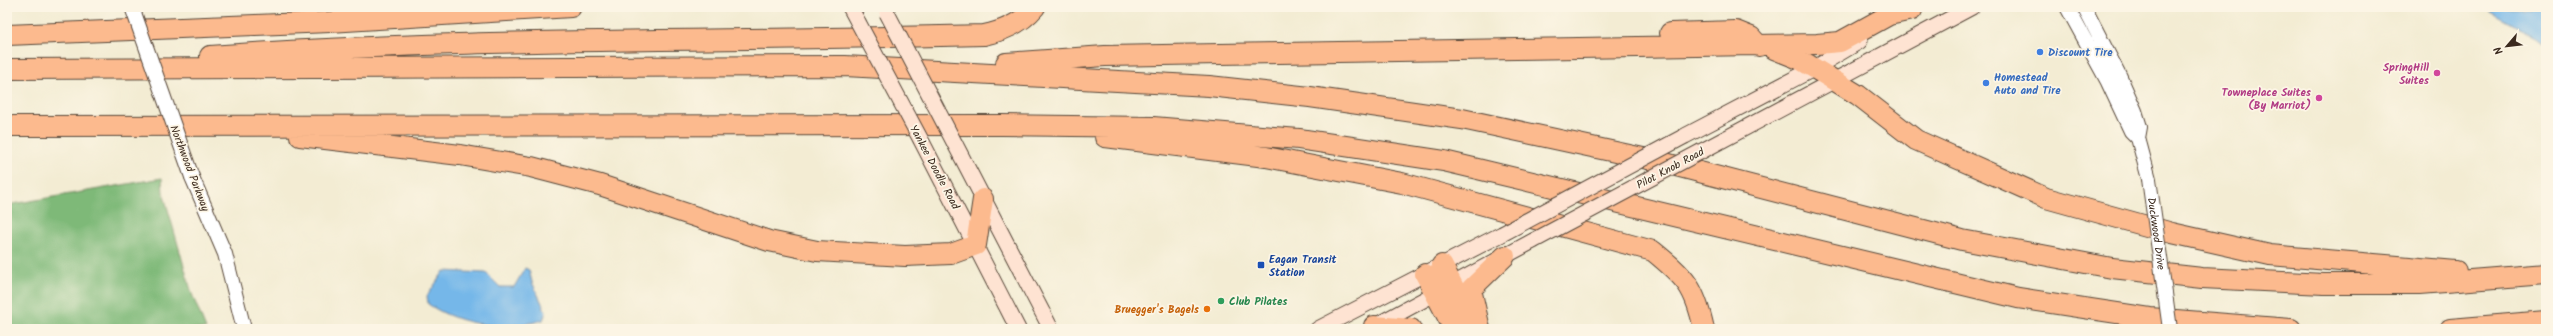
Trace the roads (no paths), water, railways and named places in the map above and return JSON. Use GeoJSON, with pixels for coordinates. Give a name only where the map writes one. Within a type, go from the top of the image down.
{"type":"FeatureCollection","features":[{"type":"Feature","properties":{"kind":"highway"},"geometry":{"type":"LineString","coordinates":[[7,35],[330,22],[571,7]]}},
{"type":"Feature","properties":{"kind":"highway"},"geometry":{"type":"LineString","coordinates":[[39,69],[263,52],[467,43],[849,39],[984,35],[1000,31],[1029,14],[1035,7]]}},
{"type":"Feature","properties":{"kind":"highway"},"geometry":{"type":"LineString","coordinates":[[938,69],[1105,56],[1762,46],[1840,42],[1890,14],[1915,9]]}},
{"type":"Feature","properties":{"kind":"highway"},"geometry":{"type":"LineString","coordinates":[[1762,46],[1799,59],[1813,69],[1858,95],[1916,140],[2046,198],[2106,217],[2270,255],[2522,277]]}},
{"type":"Feature","properties":{"kind":"highway"},"geometry":{"type":"LineString","coordinates":[[7,69],[845,66],[938,69],[1209,86],[1310,97],[1462,119],[1657,161],[1962,240],[2112,268],[2202,278],[2324,284],[2420,284],[2546,274]]}},
{"type":"Feature","properties":{"kind":"highway"},"geometry":{"type":"LineString","coordinates":[[1001,125],[1266,157],[1402,183],[1653,251],[1680,273],[1698,301],[1704,329]]}},
{"type":"Feature","properties":{"kind":"highway"},"geometry":{"type":"LineString","coordinates":[[7,126],[1001,125],[1153,127],[1222,132],[1299,139],[1444,161],[2018,298],[2150,318],[2291,329]]}},
{"type":"Feature","properties":{"kind":"highway"},"geometry":{"type":"LineString","coordinates":[[207,126],[460,155],[531,167],[600,185],[769,241],[817,251],[906,256],[951,254],[976,245],[983,199]]}},
{"type":"Feature","properties":{"kind":"highway"},"geometry":{"type":"LineString","coordinates":[[1480,329],[1471,289],[1505,256]]}},
{"type":"Feature","properties":{"kind":"highway"},"geometry":{"type":"LineString","coordinates":[[1434,270],[1443,288],[1475,329]]}},
{"type":"Feature","properties":{"kind":"highway"},"geometry":{"type":"LineString","coordinates":[[1443,288],[1454,329]]}},
{"type":"Feature","properties":{"kind":"highway"},"geometry":{"type":"LineString","coordinates":[[2450,329],[2546,321]]}},
{"type":"Feature","properties":{"kind":"highway"},"geometry":{"type":"LineString","coordinates":[[1371,328],[1411,329]]}},
{"type":"Feature","properties":{"kind":"main road","name":"Yankee Doodle Road"},"geometry":{"type":"LineString","coordinates":[[850,7],[976,245],[1018,329]]}},
{"type":"Feature","properties":{"kind":"main road","name":"Pilot Knob Road"},"geometry":{"type":"LineString","coordinates":[[1371,328],[1443,288],[1972,7]]}},
{"type":"Feature","properties":{"kind":"main road","name":"Pilot Knob Road"},"geometry":{"type":"LineString","coordinates":[[1318,329],[1434,270],[1813,69],[1915,9]]}},
{"type":"Feature","properties":{"kind":"main road"},"geometry":{"type":"LineString","coordinates":[[886,10],[1051,329]]}},
{"type":"Feature","properties":{"kind":"street","name":"Northwood Parkway"},"geometry":{"type":"LineString","coordinates":[[132,7],[192,177],[224,254],[244,329]]}},
{"type":"Feature","properties":{"kind":"street","name":"Duckwood Drive"},"geometry":{"type":"LineString","coordinates":[[2067,7],[2108,82],[2131,131],[2138,138]]}},
{"type":"Feature","properties":{"kind":"street","name":"Duckwood Drive"},"geometry":{"type":"LineString","coordinates":[[2084,7],[2120,77],[2140,127],[2138,138],[2149,179],[2170,329]]}},
{"type":"Feature","properties":{"kind":"water"},"geometry":{"type":"Polygon","coordinates":[[[2481,7],[2546,7],[2546,43],[2481,7]]]}},
{"type":"Feature","properties":{"kind":"water"},"geometry":{"type":"Polygon","coordinates":[[[525,268],[529,270],[532,282],[546,312],[543,320],[499,326],[469,322],[454,317],[428,304],[427,296],[444,271],[486,273],[500,287],[514,287],[525,268]]]}},
{"type":"Feature","properties":{"kind":"place","name":"Discount Tire"},"geometry":{"type":"Point","coordinates":[2040,52]}},
{"type":"Feature","properties":{"kind":"place","name":"SpringHill Suites"},"geometry":{"type":"Point","coordinates":[2437,73]}},
{"type":"Feature","properties":{"kind":"place","name":"Homestead Auto and Tire"},"geometry":{"type":"Point","coordinates":[1986,83]}},
{"type":"Feature","properties":{"kind":"place","name":"Towneplace Suites (By Marriot)"},"geometry":{"type":"Point","coordinates":[2319,98]}},
{"type":"Feature","properties":{"kind":"place","name":"Eagan Transit Station"},"geometry":{"type":"Point","coordinates":[1261,265]}},
{"type":"Feature","properties":{"kind":"place","name":"Club Pilates"},"geometry":{"type":"Point","coordinates":[1221,301]}},
{"type":"Feature","properties":{"kind":"place","name":"Bruegger's Bagels"},"geometry":{"type":"Point","coordinates":[1207,309]}}]}
